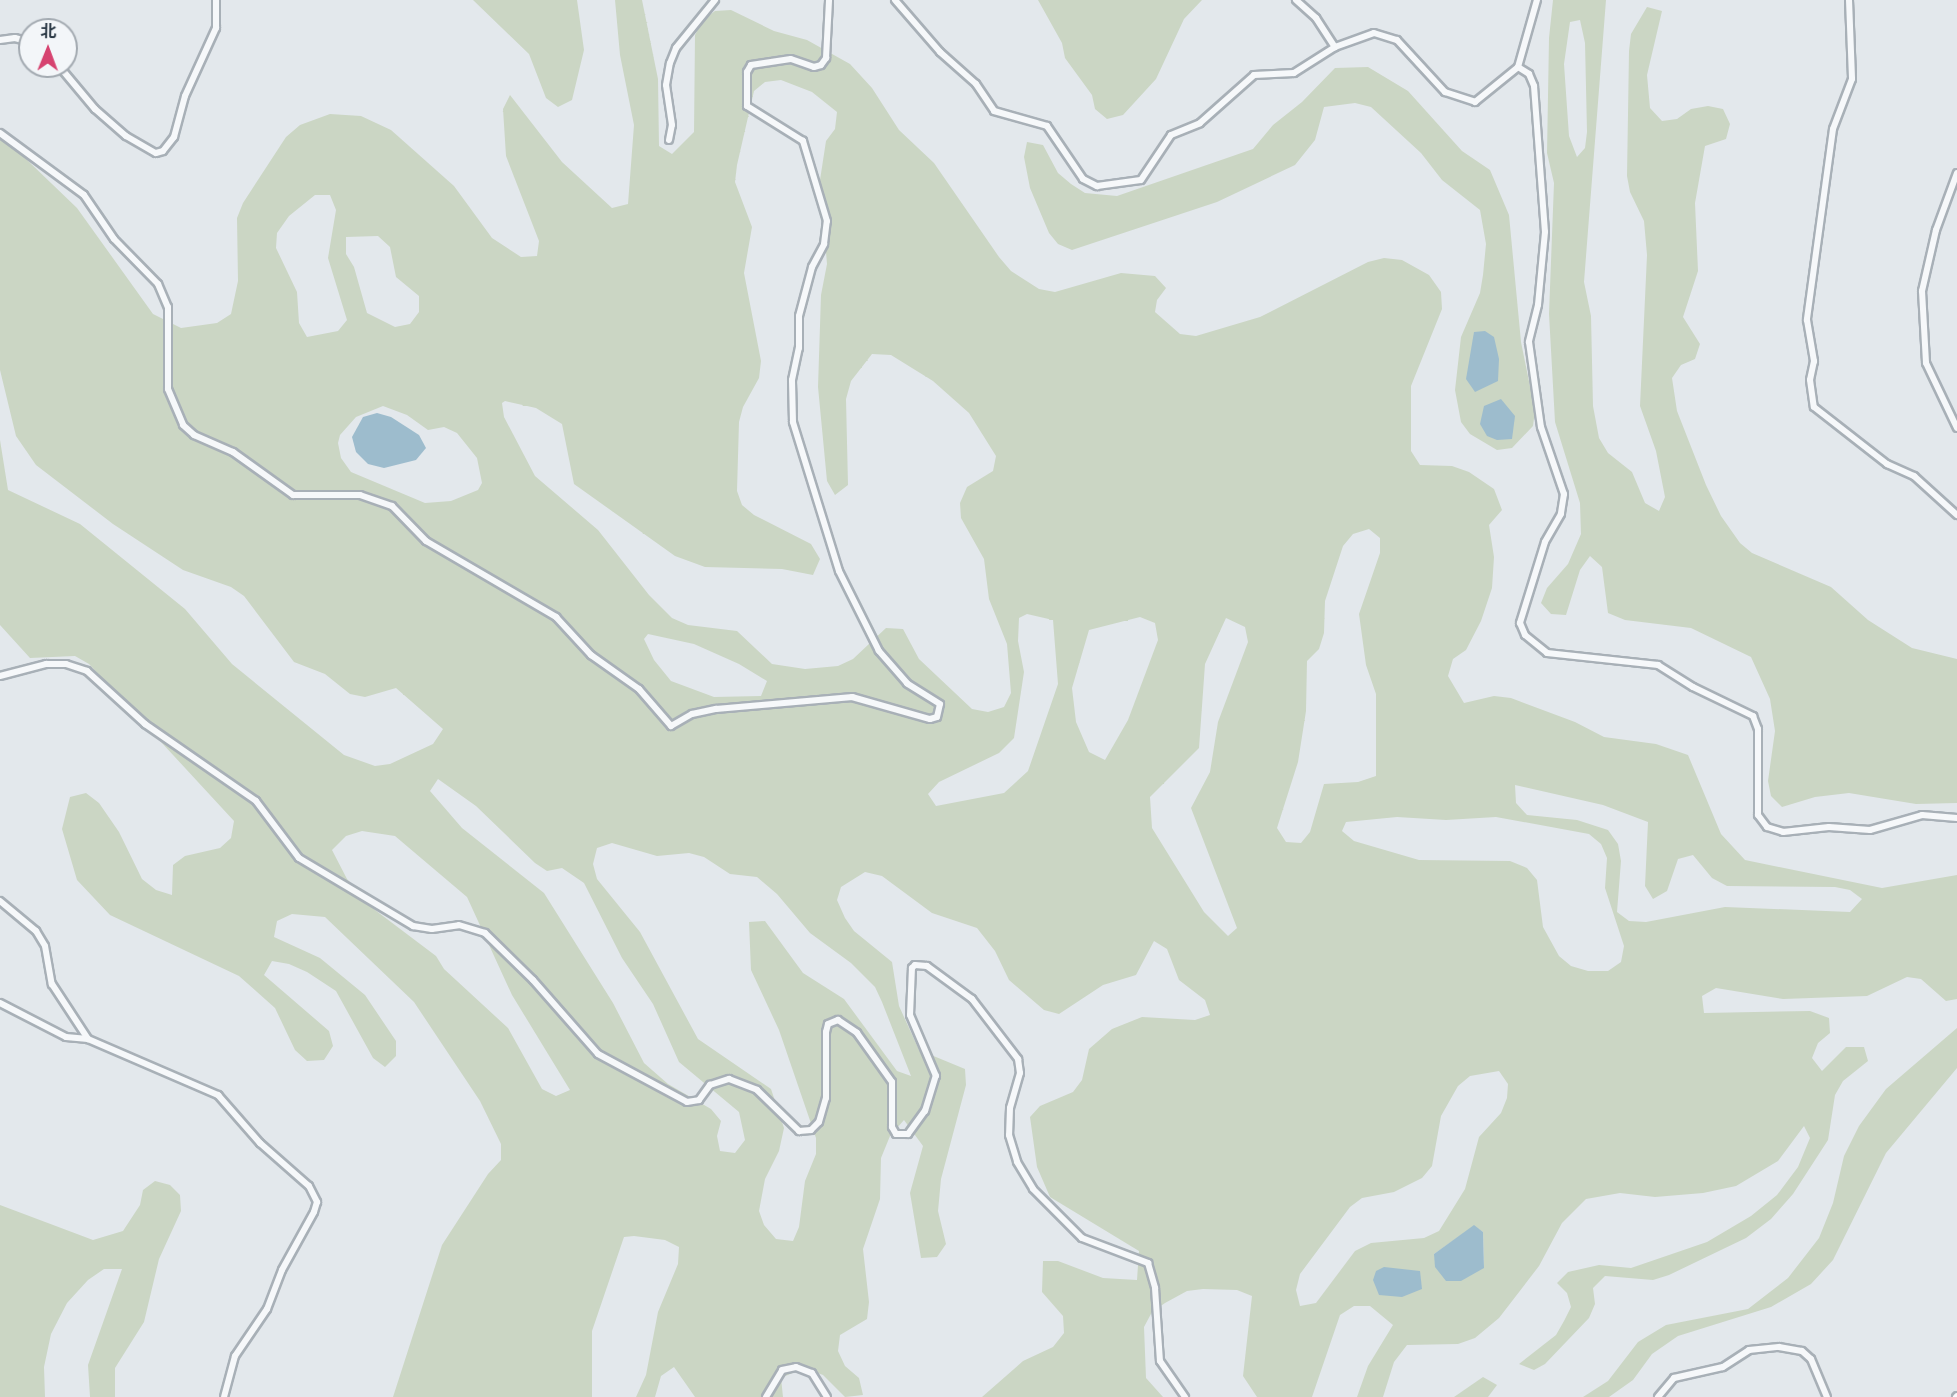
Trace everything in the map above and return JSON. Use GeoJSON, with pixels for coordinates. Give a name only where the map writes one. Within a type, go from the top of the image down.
{"type":"FeatureCollection","features":[{"type":"Feature","properties":{"kind":"street"},"geometry":{"type":"LineString","coordinates":[[69,78],[95,109],[126,136],[156,153],[164,151],[174,137],[185,96],[216,28],[216,0]]}},
{"type":"Feature","properties":{"kind":"street"},"geometry":{"type":"LineString","coordinates":[[669,141],[672,125],[666,85],[670,63],[676,48],[715,0]]}},
{"type":"Feature","properties":{"kind":"street"},"geometry":{"type":"LineString","coordinates":[[0,133],[84,195],[114,239],[158,284],[168,307],[168,389],[183,425],[194,435],[232,452],[293,495],[360,495],[392,506],[426,541],[556,617],[591,655],[639,688],[671,726],[692,714],[716,709],[852,697],[930,720],[937,717],[940,704],[907,683],[879,651],[839,571],[793,422],[792,380],[799,348],[799,316],[812,267],[824,244],[827,221],[803,141],[747,106],[747,72],[751,64],[791,59],[814,67],[821,65],[826,58],[829,0]]}},
{"type":"Feature","properties":{"kind":"street"},"geometry":{"type":"LineString","coordinates":[[895,0],[940,52],[976,84],[994,111],[1047,126],[1083,179],[1097,186],[1141,180],[1171,135],[1200,123],[1254,75],[1294,73],[1335,47],[1382,33],[1396,40],[1445,92],[1467,103],[1489,95],[1518,67],[1537,0]]}},
{"type":"Feature","properties":{"kind":"street"},"geometry":{"type":"LineString","coordinates":[[1296,0],[1316,18],[1335,47]]}},
{"type":"Feature","properties":{"kind":"street"},"geometry":{"type":"LineString","coordinates":[[1849,0],[1852,79],[1833,129],[1807,320],[1814,361],[1810,380],[1814,407],[1887,464],[1914,476],[1957,515]]}},
{"type":"Feature","properties":{"kind":"street"},"geometry":{"type":"LineString","coordinates":[[0,40],[18,39]]}},
{"type":"Feature","properties":{"kind":"street"},"geometry":{"type":"LineString","coordinates":[[1518,67],[1529,74],[1534,86],[1545,232],[1538,305],[1529,342],[1541,427],[1564,494],[1561,514],[1545,542],[1520,623],[1525,635],[1547,653],[1658,665],[1693,687],[1753,716],[1758,729],[1758,815],[1767,827],[1783,832],[1829,827],[1870,830],[1922,815],[1957,818]]}},
{"type":"Feature","properties":{"kind":"street"},"geometry":{"type":"LineString","coordinates":[[1957,173],[1936,230],[1922,291],[1926,363],[1957,428]]}},
{"type":"Feature","properties":{"kind":"street"},"geometry":{"type":"LineString","coordinates":[[0,676],[46,664],[66,664],[87,671],[145,724],[256,801],[299,858],[413,926],[432,929],[459,925],[484,933],[533,980],[598,1054],[687,1102],[699,1100],[710,1084],[729,1079],[757,1090],[798,1131],[811,1130],[819,1122],[826,1098],[826,1032],[828,1024],[838,1020],[857,1033],[892,1082],[895,1091],[892,1127],[896,1134],[908,1134],[925,1111],[936,1076],[910,1014],[912,968],[915,965],[927,966],[972,999],[1018,1059],[1020,1073],[1010,1108],[1009,1135],[1017,1162],[1033,1189],[1082,1239],[1148,1263],[1155,1288],[1160,1361],[1185,1397]]}},
{"type":"Feature","properties":{"kind":"street"},"geometry":{"type":"LineString","coordinates":[[0,901],[36,931],[45,946],[52,984],[88,1039]]}},
{"type":"Feature","properties":{"kind":"street"},"geometry":{"type":"LineString","coordinates":[[0,1002],[66,1037],[88,1039],[218,1095],[260,1143],[309,1186],[317,1202],[267,1310],[235,1356],[224,1397]]}},
{"type":"Feature","properties":{"kind":"street"},"geometry":{"type":"LineString","coordinates":[[1658,1397],[1674,1378],[1723,1367],[1749,1350],[1779,1347],[1803,1351],[1811,1359],[1827,1397]]}},
{"type":"Feature","properties":{"kind":"street"},"geometry":{"type":"LineString","coordinates":[[766,1397],[782,1370],[796,1367],[812,1373],[827,1397]]}},
{"type":"Feature","properties":{"kind":"green space"},"geometry":{"type":"Polygon","coordinates":[[[473,0],[577,0],[584,50],[572,100],[558,107],[546,98],[529,54],[473,0]]]}},
{"type":"Feature","properties":{"kind":"green space"},"geometry":{"type":"Polygon","coordinates":[[[615,0],[642,0],[658,79],[659,146],[672,154],[694,132],[695,35],[703,20],[715,11],[731,10],[774,31],[807,40],[850,64],[872,88],[899,130],[934,163],[1011,271],[1039,289],[1055,292],[1121,273],[1155,276],[1166,288],[1157,300],[1155,312],[1180,334],[1196,336],[1260,317],[1368,262],[1384,258],[1402,260],[1429,275],[1441,292],[1442,309],[1411,386],[1411,451],[1420,465],[1452,466],[1469,472],[1494,489],[1502,510],[1489,525],[1494,557],[1492,588],[1481,621],[1466,650],[1453,659],[1448,676],[1464,703],[1494,696],[1511,698],[1575,722],[1604,737],[1656,744],[1688,755],[1721,834],[1745,860],[1882,888],[1957,875],[1957,999],[1946,1001],[1921,979],[1907,977],[1867,996],[1783,999],[1716,988],[1702,996],[1704,1013],[1810,1011],[1829,1018],[1830,1033],[1818,1043],[1812,1058],[1822,1071],[1846,1047],[1864,1047],[1868,1061],[1843,1081],[1835,1095],[1828,1140],[1793,1194],[1771,1219],[1746,1238],[1669,1275],[1653,1280],[1605,1276],[1593,1288],[1595,1304],[1589,1318],[1545,1364],[1534,1370],[1519,1364],[1556,1335],[1564,1321],[1571,1307],[1567,1293],[1557,1283],[1568,1272],[1599,1265],[1631,1268],[1707,1242],[1751,1216],[1777,1195],[1798,1167],[1810,1138],[1804,1126],[1778,1161],[1736,1186],[1703,1193],[1655,1197],[1620,1193],[1586,1199],[1562,1223],[1539,1266],[1499,1318],[1475,1338],[1458,1344],[1407,1345],[1394,1362],[1383,1397],[1357,1397],[1368,1366],[1393,1325],[1370,1306],[1354,1306],[1340,1315],[1312,1397],[1257,1397],[1243,1376],[1252,1296],[1237,1290],[1203,1289],[1187,1291],[1165,1303],[1152,1312],[1144,1327],[1146,1378],[1163,1397],[982,1397],[1023,1361],[1053,1347],[1064,1333],[1063,1316],[1042,1292],[1043,1261],[1058,1261],[1103,1278],[1137,1280],[1139,1251],[1050,1197],[1037,1167],[1030,1117],[1040,1106],[1073,1092],[1082,1080],[1089,1049],[1112,1029],[1142,1017],[1195,1020],[1210,1015],[1205,1000],[1179,980],[1167,949],[1154,941],[1136,975],[1103,985],[1059,1014],[1044,1010],[1009,980],[995,951],[977,928],[932,913],[882,876],[865,872],[841,887],[837,900],[845,918],[854,931],[892,962],[899,1006],[919,1050],[965,1069],[966,1085],[941,1179],[938,1211],[946,1244],[937,1257],[921,1258],[910,1193],[923,1146],[904,1120],[890,1136],[881,1158],[880,1199],[863,1249],[869,1302],[867,1319],[840,1335],[838,1351],[845,1366],[859,1378],[863,1395],[845,1397],[823,1375],[804,1368],[781,1378],[783,1397],[695,1397],[674,1367],[661,1376],[655,1397],[636,1397],[646,1375],[658,1312],[678,1264],[679,1247],[665,1240],[634,1236],[624,1237],[592,1331],[592,1397],[393,1397],[442,1245],[488,1174],[501,1160],[501,1144],[480,1101],[414,1002],[325,917],[292,914],[277,921],[274,937],[320,958],[365,995],[396,1041],[396,1056],[385,1067],[373,1058],[336,991],[307,972],[289,964],[272,961],[264,975],[329,1031],[333,1046],[324,1060],[307,1061],[295,1050],[275,1008],[239,976],[110,915],[77,880],[62,829],[70,797],[86,793],[99,803],[119,832],[142,879],[156,890],[172,895],[173,865],[185,856],[220,848],[231,838],[234,821],[89,664],[75,656],[30,658],[0,625],[0,440],[8,490],[80,524],[185,609],[232,664],[344,755],[375,766],[390,764],[433,744],[443,729],[396,688],[365,697],[350,694],[325,674],[294,662],[244,596],[231,587],[183,570],[113,524],[36,465],[16,436],[0,370],[0,134],[77,208],[153,314],[181,328],[217,323],[231,314],[238,281],[237,218],[243,203],[286,137],[300,125],[330,114],[361,116],[391,130],[454,186],[492,238],[521,257],[537,256],[539,241],[506,156],[503,109],[510,95],[562,162],[612,208],[628,204],[634,125],[620,55],[615,0]],[[781,80],[765,82],[754,91],[735,182],[752,227],[744,273],[761,361],[759,378],[743,407],[739,422],[737,491],[742,505],[754,515],[811,544],[820,559],[813,575],[782,569],[705,567],[675,556],[574,484],[562,424],[536,408],[505,401],[502,403],[504,417],[535,476],[598,530],[649,595],[672,618],[688,625],[737,631],[772,664],[805,669],[838,666],[853,659],[886,628],[903,629],[919,659],[972,709],[988,712],[1004,707],[1011,693],[1007,644],[989,599],[984,559],[961,518],[960,503],[967,487],[993,471],[996,456],[969,413],[933,381],[891,355],[872,354],[851,381],[846,399],[848,485],[835,495],[827,481],[818,387],[821,295],[827,264],[820,180],[826,141],[835,129],[837,112],[812,92],[781,80]],[[315,195],[289,216],[277,233],[276,248],[297,292],[299,323],[307,337],[338,331],[347,320],[328,258],[336,210],[330,195],[315,195]],[[378,236],[346,237],[346,254],[354,267],[367,313],[395,327],[410,324],[419,312],[419,296],[396,277],[390,247],[378,236]],[[383,406],[356,417],[340,435],[338,443],[341,458],[351,472],[425,503],[451,501],[478,490],[482,483],[477,458],[457,433],[444,427],[428,430],[407,415],[383,406]],[[1369,529],[1353,534],[1343,546],[1325,601],[1324,633],[1319,649],[1307,661],[1306,711],[1298,762],[1277,828],[1286,842],[1301,843],[1310,832],[1324,784],[1358,782],[1376,776],[1376,694],[1366,665],[1359,614],[1380,553],[1380,538],[1369,529]],[[1027,614],[1019,618],[1018,641],[1024,672],[1014,738],[999,753],[939,782],[928,794],[936,806],[1004,793],[1028,771],[1058,684],[1053,620],[1027,614]],[[1140,617],[1089,630],[1072,688],[1076,722],[1089,752],[1105,760],[1128,720],[1158,640],[1155,623],[1140,617]],[[1226,618],[1205,664],[1199,748],[1150,797],[1152,828],[1204,912],[1228,936],[1237,928],[1191,808],[1210,772],[1218,722],[1248,642],[1245,627],[1226,618]],[[648,634],[644,639],[654,660],[671,681],[714,697],[761,696],[767,681],[739,664],[694,644],[648,634]],[[438,779],[430,791],[462,828],[544,893],[613,1003],[644,1063],[668,1084],[711,1109],[721,1121],[717,1136],[720,1151],[735,1153],[745,1140],[739,1112],[679,1062],[653,1004],[622,958],[584,883],[562,868],[547,871],[535,863],[476,806],[438,779]],[[1515,785],[1516,803],[1527,815],[1577,820],[1608,830],[1618,844],[1621,861],[1617,912],[1629,921],[1646,922],[1725,907],[1850,912],[1862,899],[1850,890],[1835,887],[1727,886],[1712,878],[1693,855],[1678,859],[1667,891],[1653,899],[1645,886],[1648,822],[1603,805],[1515,785]],[[1397,817],[1346,822],[1342,831],[1354,841],[1419,860],[1510,861],[1527,868],[1537,880],[1543,927],[1559,956],[1571,966],[1588,971],[1608,971],[1621,962],[1624,946],[1605,888],[1607,858],[1601,844],[1589,834],[1496,817],[1446,820],[1397,817]],[[362,831],[346,836],[332,850],[347,879],[375,910],[436,956],[444,969],[508,1028],[542,1089],[556,1096],[570,1090],[512,995],[467,897],[395,836],[362,831]],[[612,843],[597,848],[593,864],[597,879],[640,932],[698,1039],[771,1089],[784,1128],[779,1151],[765,1179],[759,1211],[764,1225],[776,1239],[793,1241],[799,1227],[805,1181],[816,1154],[816,1138],[779,1030],[751,970],[749,922],[765,921],[803,973],[844,999],[897,1071],[911,1076],[875,987],[851,963],[810,933],[777,894],[757,877],[730,874],[704,857],[689,853],[657,856],[612,843]],[[1499,1071],[1470,1076],[1458,1086],[1441,1116],[1432,1166],[1422,1178],[1394,1192],[1362,1198],[1350,1207],[1300,1274],[1296,1290],[1300,1306],[1316,1303],[1355,1251],[1371,1243],[1424,1238],[1439,1231],[1465,1189],[1479,1137],[1501,1113],[1507,1098],[1508,1084],[1499,1071]],[[1474,1226],[1434,1254],[1484,1268],[1483,1232],[1474,1226]]]}},
{"type":"Feature","properties":{"kind":"green space"},"geometry":{"type":"Polygon","coordinates":[[[1038,0],[1202,0],[1184,19],[1156,79],[1123,115],[1107,119],[1095,109],[1092,95],[1065,58],[1062,43],[1038,0]]]}},
{"type":"Feature","properties":{"kind":"green space"},"geometry":{"type":"Polygon","coordinates":[[[1553,0],[1606,0],[1584,282],[1591,316],[1593,406],[1599,438],[1608,453],[1632,472],[1645,503],[1659,511],[1665,497],[1656,451],[1640,406],[1647,255],[1644,221],[1630,192],[1627,176],[1631,34],[1647,7],[1662,11],[1647,75],[1650,108],[1662,121],[1677,119],[1691,109],[1708,106],[1723,109],[1730,124],[1726,139],[1705,146],[1695,203],[1698,271],[1683,317],[1700,344],[1695,359],[1681,365],[1672,378],[1677,411],[1706,485],[1721,516],[1740,543],[1752,553],[1831,587],[1868,620],[1912,648],[1957,659],[1957,803],[1916,804],[1849,793],[1815,797],[1782,807],[1771,796],[1768,781],[1775,731],[1770,699],[1751,657],[1691,628],[1625,620],[1608,613],[1602,567],[1590,556],[1580,570],[1566,615],[1551,614],[1541,603],[1547,588],[1568,564],[1581,534],[1580,503],[1555,422],[1549,314],[1554,183],[1547,153],[1549,38],[1553,0]],[[1580,20],[1570,22],[1564,64],[1569,136],[1577,157],[1585,148],[1587,132],[1585,43],[1580,20]]]}},
{"type":"Feature","properties":{"kind":"green space"},"geometry":{"type":"Polygon","coordinates":[[[1368,67],[1408,91],[1462,151],[1490,170],[1509,215],[1521,342],[1535,411],[1533,426],[1512,448],[1497,450],[1470,434],[1461,422],[1455,390],[1461,337],[1480,293],[1483,275],[1486,244],[1480,210],[1442,180],[1421,153],[1371,107],[1355,103],[1324,107],[1315,140],[1295,165],[1217,202],[1072,250],[1058,244],[1049,233],[1030,188],[1024,157],[1027,142],[1043,145],[1058,173],[1085,193],[1117,196],[1253,149],[1273,125],[1302,102],[1335,68],[1368,67]]]}},
{"type":"Feature","properties":{"kind":"green space"},"geometry":{"type":"Polygon","coordinates":[[[1957,1028],[1957,1068],[1886,1153],[1833,1260],[1811,1284],[1771,1307],[1678,1336],[1652,1354],[1633,1380],[1609,1397],[1583,1397],[1608,1381],[1638,1342],[1666,1325],[1748,1309],[1788,1278],[1819,1238],[1833,1203],[1844,1156],[1859,1126],[1886,1089],[1957,1028]]]}},
{"type":"Feature","properties":{"kind":"green space"},"geometry":{"type":"Polygon","coordinates":[[[155,1181],[170,1185],[180,1195],[181,1211],[159,1259],[144,1322],[115,1368],[115,1397],[90,1397],[88,1365],[122,1269],[104,1269],[88,1280],[67,1303],[51,1334],[44,1367],[45,1397],[0,1397],[0,1205],[93,1240],[123,1231],[140,1205],[143,1190],[155,1181]]]}},
{"type":"Feature","properties":{"kind":"green space"},"geometry":{"type":"Polygon","coordinates":[[[1483,1377],[1497,1385],[1488,1397],[1454,1397],[1483,1377]]]}},
{"type":"Feature","properties":{"kind":"water"},"geometry":{"type":"Polygon","coordinates":[[[1485,331],[1494,337],[1499,359],[1498,381],[1475,392],[1466,379],[1474,332],[1485,331]]]}},
{"type":"Feature","properties":{"kind":"water"},"geometry":{"type":"Polygon","coordinates":[[[1501,399],[1515,416],[1512,439],[1497,440],[1487,436],[1480,424],[1484,406],[1501,399]]]}},
{"type":"Feature","properties":{"kind":"water"},"geometry":{"type":"Polygon","coordinates":[[[377,413],[391,417],[419,435],[426,448],[416,460],[384,468],[368,464],[356,452],[352,437],[363,417],[377,413]]]}},
{"type":"Feature","properties":{"kind":"water"},"geometry":{"type":"Polygon","coordinates":[[[1474,1225],[1483,1232],[1484,1268],[1461,1281],[1446,1281],[1435,1267],[1434,1254],[1474,1225]]]}},
{"type":"Feature","properties":{"kind":"water"},"geometry":{"type":"Polygon","coordinates":[[[1384,1267],[1420,1271],[1422,1289],[1402,1297],[1379,1295],[1373,1280],[1376,1271],[1384,1267]]]}}]}
